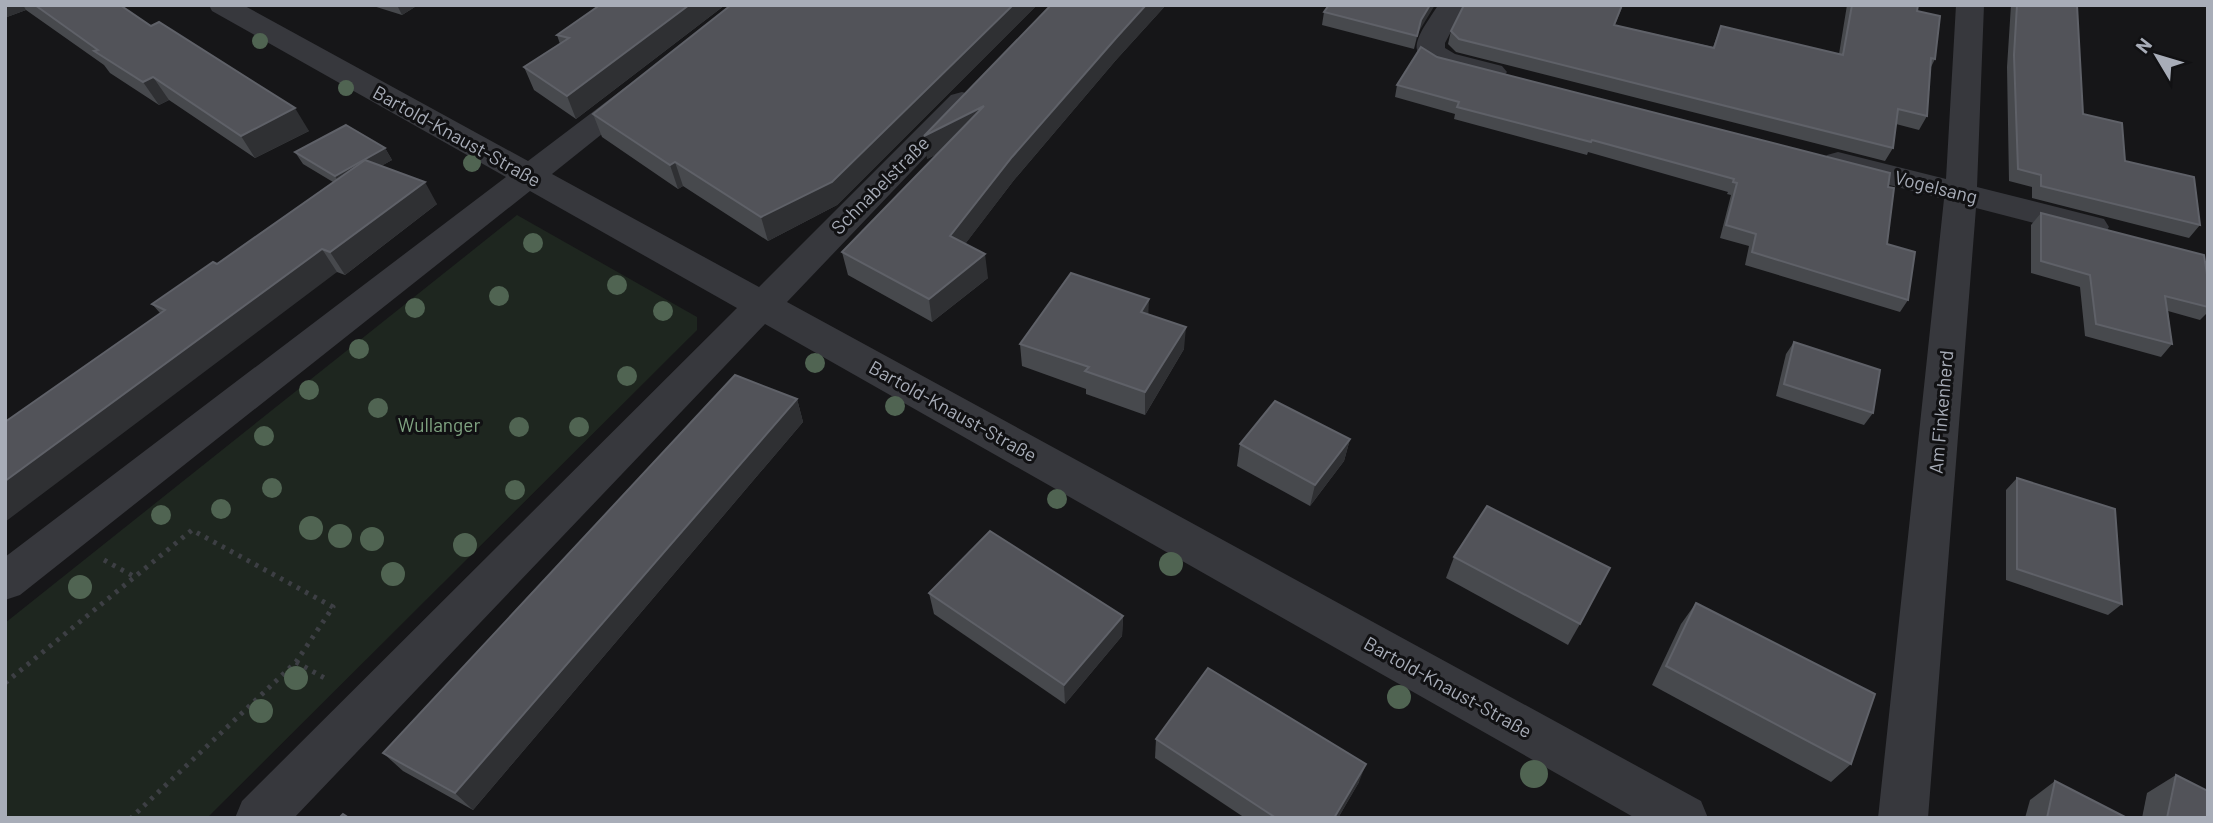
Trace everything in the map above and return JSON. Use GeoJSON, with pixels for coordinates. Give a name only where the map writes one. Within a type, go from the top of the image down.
{"type":"FeatureCollection","features":[{"type":"Feature","properties":{"kind":"street","name":"Bartold-Knaust-Straße"},"geometry":{"type":"LineString","coordinates":[[222,5],[1683,818]]}},
{"type":"Feature","properties":{"kind":"street"},"geometry":{"type":"LineString","coordinates":[[1452,5],[1431,43],[1431,52],[1445,60],[1524,80]]}},
{"type":"Feature","properties":{"kind":"street","name":"Am Finkenherd"},"geometry":{"type":"LineString","coordinates":[[1903,818],[1961,194],[1970,5]]}},
{"type":"Feature","properties":{"kind":"street"},"geometry":{"type":"LineString","coordinates":[[5,582],[660,74]]}},
{"type":"Feature","properties":{"kind":"street","name":"Schnabelstraße"},"geometry":{"type":"LineString","coordinates":[[762,305],[981,83]]}},
{"type":"Feature","properties":{"kind":"street","name":"Vogelsang"},"geometry":{"type":"LineString","coordinates":[[1816,156],[2117,233]]}},
{"type":"Feature","properties":{"kind":"street"},"geometry":{"type":"LineString","coordinates":[[260,818],[762,305]]}},
{"type":"Feature","properties":{"kind":"path"},"geometry":{"type":"LineString","coordinates":[[5,683],[192,530],[333,607],[296,662],[131,818]]}},
{"type":"Feature","properties":{"kind":"green space","name":"Wullanger"},"geometry":{"type":"Polygon","coordinates":[[[517,215],[697,317],[697,330],[207,818],[5,818],[5,623],[517,215]]]}},
{"type":"Feature","properties":{"kind":"building"},"geometry":{"type":"Polygon","coordinates":[[[35,5],[120,5],[151,26],[159,22],[295,108],[241,136],[153,77],[143,82],[94,51],[98,50],[35,5]]]}},
{"type":"Feature","properties":{"kind":"building"},"geometry":{"type":"Polygon","coordinates":[[[600,5],[689,5],[567,96],[524,67],[569,38],[557,35],[600,5]]]}},
{"type":"Feature","properties":{"kind":"building"},"geometry":{"type":"Polygon","coordinates":[[[731,5],[1013,5],[832,182],[761,217],[675,162],[670,165],[593,114],[731,5]]]}},
{"type":"Feature","properties":{"kind":"building"},"geometry":{"type":"Polygon","coordinates":[[[1051,5],[1146,5],[1012,157],[950,236],[985,254],[929,299],[842,252],[984,106],[924,136],[1051,5]]]}},
{"type":"Feature","properties":{"kind":"building"},"geometry":{"type":"Polygon","coordinates":[[[1329,5],[1430,5],[1421,20],[1417,36],[1324,12],[1329,5]]]}},
{"type":"Feature","properties":{"kind":"building"},"geometry":{"type":"Polygon","coordinates":[[[1464,5],[1622,5],[1614,25],[1714,48],[1721,26],[1843,55],[1852,5],[1918,5],[1917,11],[1940,16],[1935,59],[1931,58],[1927,116],[1898,109],[1893,148],[1459,39],[1451,31],[1464,5]]]}},
{"type":"Feature","properties":{"kind":"building"},"geometry":{"type":"Polygon","coordinates":[[[2017,5],[2077,5],[2083,114],[2122,123],[2125,161],[2194,177],[2200,225],[2041,186],[2041,175],[2018,169],[2014,55],[2017,5]]]}},
{"type":"Feature","properties":{"kind":"building"},"geometry":{"type":"Polygon","coordinates":[[[1421,47],[1437,57],[1890,173],[1888,187],[1894,188],[1887,244],[1915,252],[1908,300],[1752,252],[1756,234],[1726,225],[1737,183],[1733,182],[1734,179],[1457,107],[1459,102],[1397,85],[1421,47]]]}},
{"type":"Feature","properties":{"kind":"building"},"geometry":{"type":"Polygon","coordinates":[[[346,125],[385,148],[335,176],[295,152],[346,125]]]}},
{"type":"Feature","properties":{"kind":"building"},"geometry":{"type":"Polygon","coordinates":[[[365,160],[425,182],[330,252],[322,249],[5,481],[5,422],[165,310],[152,304],[213,262],[217,264],[365,160]]]}},
{"type":"Feature","properties":{"kind":"building"},"geometry":{"type":"Polygon","coordinates":[[[2041,213],[2204,255],[2208,307],[2165,296],[2172,344],[2096,324],[2090,275],[2041,261],[2041,213]]]}},
{"type":"Feature","properties":{"kind":"building"},"geometry":{"type":"Polygon","coordinates":[[[1071,273],[1149,299],[1141,312],[1186,327],[1145,392],[1085,371],[1089,367],[1020,344],[1071,273]]]}},
{"type":"Feature","properties":{"kind":"building"},"geometry":{"type":"Polygon","coordinates":[[[1794,342],[1880,370],[1873,413],[1784,384],[1794,342]]]}},
{"type":"Feature","properties":{"kind":"building"},"geometry":{"type":"Polygon","coordinates":[[[735,375],[797,399],[455,793],[383,753],[735,375]]]}},
{"type":"Feature","properties":{"kind":"building"},"geometry":{"type":"Polygon","coordinates":[[[1275,401],[1350,439],[1315,485],[1240,444],[1275,401]]]}},
{"type":"Feature","properties":{"kind":"building"},"geometry":{"type":"Polygon","coordinates":[[[2017,478],[2115,509],[2122,604],[2017,569],[2017,478]]]}},
{"type":"Feature","properties":{"kind":"building"},"geometry":{"type":"Polygon","coordinates":[[[1487,506],[1610,568],[1580,624],[1454,557],[1487,506]]]}},
{"type":"Feature","properties":{"kind":"building"},"geometry":{"type":"Polygon","coordinates":[[[990,531],[1123,616],[1064,685],[929,593],[990,531]]]}},
{"type":"Feature","properties":{"kind":"building"},"geometry":{"type":"Polygon","coordinates":[[[1696,603],[1875,694],[1851,764],[1666,666],[1696,603]]]}},
{"type":"Feature","properties":{"kind":"building"},"geometry":{"type":"Polygon","coordinates":[[[1208,668],[1366,764],[1334,818],[1276,818],[1156,739],[1208,668]]]}},
{"type":"Feature","properties":{"kind":"building"},"geometry":{"type":"Polygon","coordinates":[[[2176,775],[2208,791],[2208,818],[2167,818],[2176,775]]]}},
{"type":"Feature","properties":{"kind":"building"},"geometry":{"type":"Polygon","coordinates":[[[2055,781],[2127,818],[2047,818],[2055,781]]]}}]}
